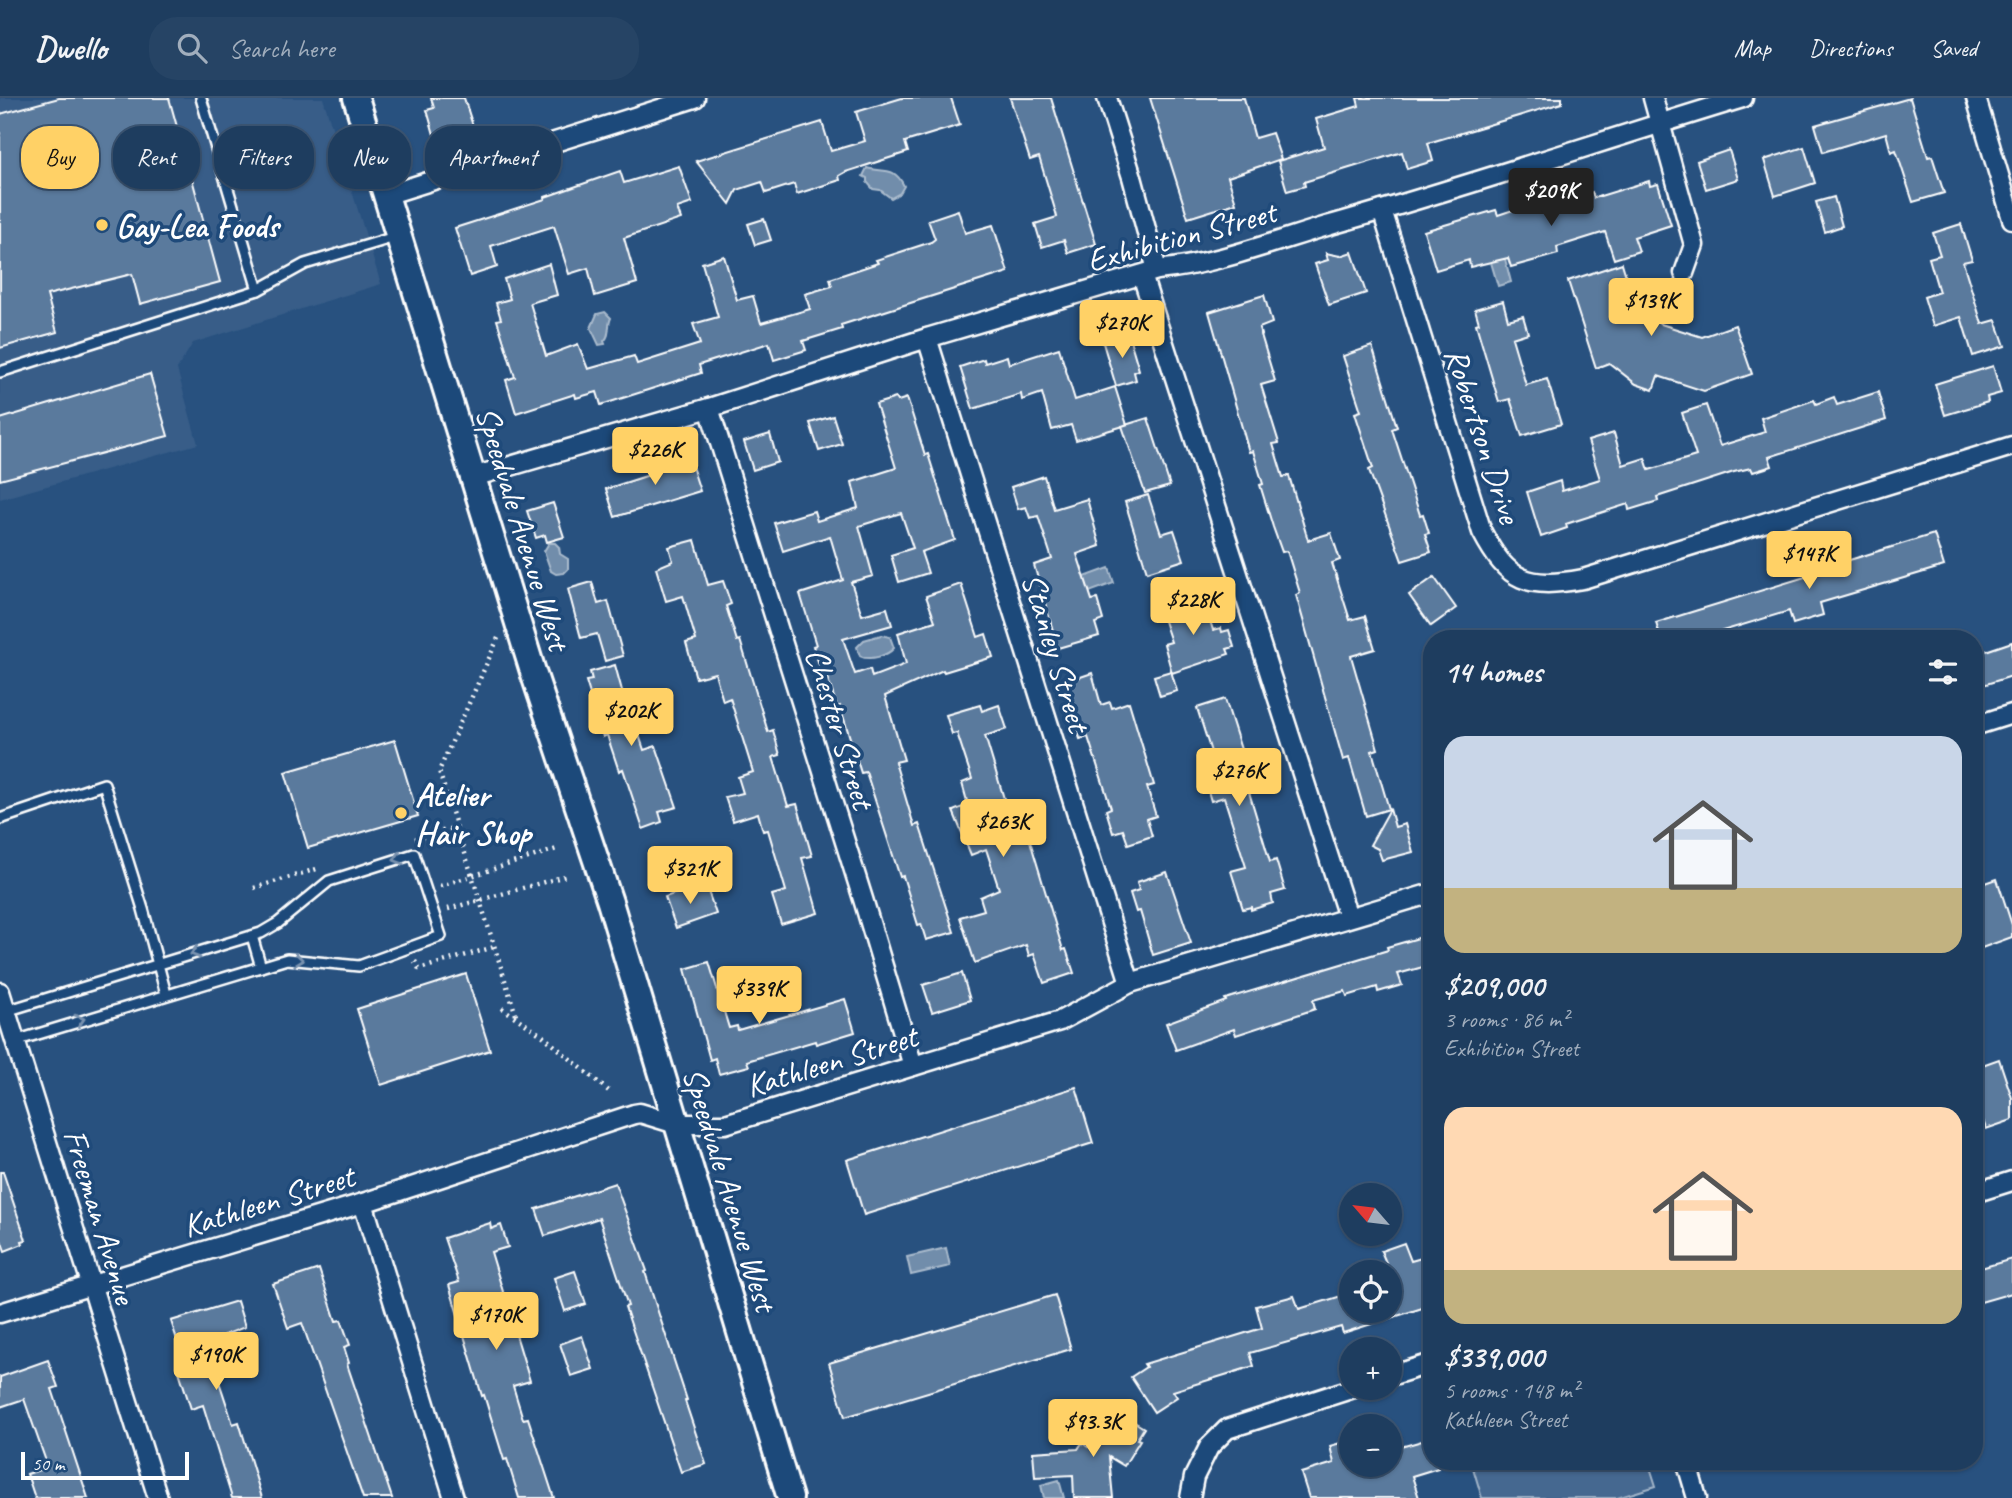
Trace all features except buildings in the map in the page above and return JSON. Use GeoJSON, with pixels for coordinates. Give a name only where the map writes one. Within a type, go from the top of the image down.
{"type":"FeatureCollection","features":[{"type":"Feature","properties":{"kind":"main road","name":"Speedvale Avenue West"},"geometry":{"type":"LineString","coordinates":[[356,98],[513,606],[610,902],[790,1498]]}},
{"type":"Feature","properties":{"kind":"street"},"geometry":{"type":"LineString","coordinates":[[386,195],[695,98]]}},
{"type":"Feature","properties":{"kind":"street"},"geometry":{"type":"LineString","coordinates":[[1107,98],[1132,177],[1149,272],[1348,917]]}},
{"type":"Feature","properties":{"kind":"street"},"geometry":{"type":"LineString","coordinates":[[1653,98],[1694,245],[1684,273]]}},
{"type":"Feature","properties":{"kind":"street","name":"Exhibition Street"},"geometry":{"type":"LineString","coordinates":[[473,477],[709,408],[927,338],[1149,272],[1242,251],[1382,210],[1742,98]]}},
{"type":"Feature","properties":{"kind":"street"},"geometry":{"type":"LineString","coordinates":[[1976,98],[2012,219]]}},
{"type":"Feature","properties":{"kind":"street","name":"Robertson Drive"},"geometry":{"type":"LineString","coordinates":[[1382,210],[1482,531],[1493,553],[1510,572],[1529,580],[1550,585],[1583,579],[2012,446]]}},
{"type":"Feature","properties":{"kind":"street","name":"Stanley Street"},"geometry":{"type":"LineString","coordinates":[[927,338],[1130,983]]}},
{"type":"Feature","properties":{"kind":"street","name":"Chester Street"},"geometry":{"type":"LineString","coordinates":[[709,408],[913,1066]]}},
{"type":"Feature","properties":{"kind":"street"},"geometry":{"type":"LineString","coordinates":[[1983,723],[2012,714]]}},
{"type":"Feature","properties":{"kind":"street","name":"Kathleen Street"},"geometry":{"type":"LineString","coordinates":[[0,1313],[91,1283],[363,1203],[634,1114],[640,1113],[676,1124],[724,1124],[1060,1021],[1130,983],[1423,896]]}},
{"type":"Feature","properties":{"kind":"street","name":"Freeman Avenue"},"geometry":{"type":"LineString","coordinates":[[0,992],[158,1498]]}},
{"type":"Feature","properties":{"kind":"street"},"geometry":{"type":"LineString","coordinates":[[1983,1190],[2012,1181]]}},
{"type":"Feature","properties":{"kind":"street"},"geometry":{"type":"LineString","coordinates":[[363,1203],[454,1498]]}},
{"type":"Feature","properties":{"kind":"street"},"geometry":{"type":"LineString","coordinates":[[1402,1372],[1423,1366]]}},
{"type":"Feature","properties":{"kind":"street"},"geometry":{"type":"LineString","coordinates":[[1190,1498],[1194,1477],[1209,1447],[1227,1429],[1339,1393]]}},
{"type":"Feature","properties":{"kind":"street"},"geometry":{"type":"LineString","coordinates":[[1689,1470],[1697,1498]]}},
{"type":"Feature","properties":{"kind":"lane"},"geometry":{"type":"LineString","coordinates":[[201,98],[258,290]]}},
{"type":"Feature","properties":{"kind":"lane"},"geometry":{"type":"LineString","coordinates":[[0,372],[258,290],[305,264],[400,235]]}},
{"type":"Feature","properties":{"kind":"lane"},"geometry":{"type":"LineString","coordinates":[[0,819],[104,785],[143,909],[166,994]]}},
{"type":"Feature","properties":{"kind":"lane"},"geometry":{"type":"LineString","coordinates":[[6,1010],[252,936],[278,923],[329,881],[414,854],[441,936],[359,966],[287,959],[15,1041]]}},
{"type":"Feature","properties":{"kind":"lane"},"geometry":{"type":"LineString","coordinates":[[252,936],[261,967]]}},
{"type":"Feature","properties":{"kind":"path"},"geometry":{"type":"LineString","coordinates":[[513,606],[439,771],[517,1018]]}},
{"type":"Feature","properties":{"kind":"path"},"geometry":{"type":"LineString","coordinates":[[426,891],[560,848]]}},
{"type":"Feature","properties":{"kind":"path"},"geometry":{"type":"LineString","coordinates":[[434,913],[569,875]]}},
{"type":"Feature","properties":{"kind":"path"},"geometry":{"type":"LineString","coordinates":[[409,948],[419,969],[494,947]]}},
{"type":"Feature","properties":{"kind":"path"},"geometry":{"type":"LineString","coordinates":[[502,1008],[542,1036],[611,1093]]}},
{"type":"Feature","properties":{"kind":"shaded area"},"geometry":{"type":"Polygon","coordinates":[[[0,98],[323,98],[332,126],[328,126],[328,189],[351,189],[381,284],[193,343],[177,369],[198,444],[0,499],[0,98]]]}},
{"type":"Feature","properties":{"kind":"shaded area"},"geometry":{"type":"Polygon","coordinates":[[[867,168],[896,175],[904,186],[900,193],[891,198],[880,190],[873,189],[863,176],[867,168]]]}},
{"type":"Feature","properties":{"kind":"shaded area"},"geometry":{"type":"Polygon","coordinates":[[[1504,255],[1511,282],[1498,286],[1490,259],[1504,255]]]}},
{"type":"Feature","properties":{"kind":"shaded area"},"geometry":{"type":"Polygon","coordinates":[[[605,312],[611,318],[605,344],[599,345],[591,328],[597,314],[605,312]]]}},
{"type":"Feature","properties":{"kind":"shaded area"},"geometry":{"type":"Polygon","coordinates":[[[549,543],[555,543],[560,554],[568,559],[568,569],[564,573],[556,574],[551,571],[544,551],[549,543]]]}},
{"type":"Feature","properties":{"kind":"shaded area"},"geometry":{"type":"Polygon","coordinates":[[[1109,568],[1114,583],[1084,594],[1079,579],[1109,568]]]}},
{"type":"Feature","properties":{"kind":"shaded area"},"geometry":{"type":"Polygon","coordinates":[[[881,635],[890,637],[894,648],[878,657],[860,656],[857,647],[864,640],[881,635]]]}},
{"type":"Feature","properties":{"kind":"shaded area"},"geometry":{"type":"Polygon","coordinates":[[[946,1248],[950,1266],[911,1275],[907,1257],[946,1248]]]}},
{"type":"Feature","properties":{"kind":"shaded area"},"geometry":{"type":"Polygon","coordinates":[[[1474,1470],[1651,1470],[1656,1486],[1617,1498],[1482,1498],[1474,1470]]]}},
{"type":"Feature","properties":{"kind":"shaded area"},"geometry":{"type":"Polygon","coordinates":[[[1059,1480],[1064,1498],[1044,1498],[1041,1485],[1059,1480]]]}},
{"type":"Feature","properties":{"kind":"place","name":"Gay-Lea Foods"},"geometry":{"type":"Point","coordinates":[102,225]}},
{"type":"Feature","properties":{"kind":"place","name":"Atelier Hair Shop"},"geometry":{"type":"Point","coordinates":[401,813]}}]}
